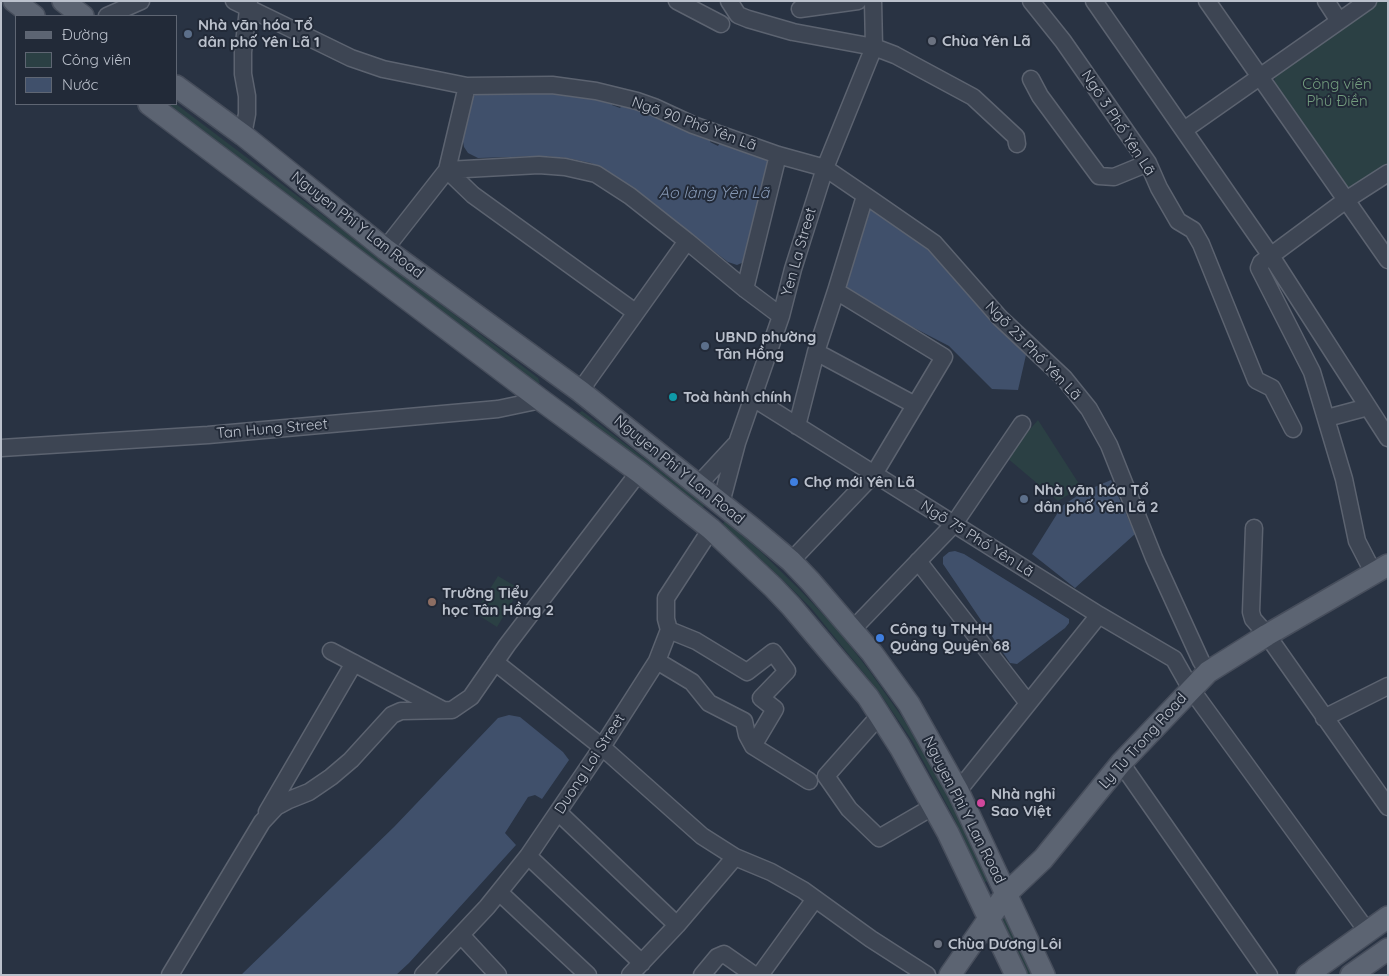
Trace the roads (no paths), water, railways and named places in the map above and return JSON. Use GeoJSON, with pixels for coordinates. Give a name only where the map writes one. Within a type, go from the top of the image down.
{"type":"FeatureCollection","features":[{"type":"Feature","properties":{"kind":"main road"},"geometry":{"type":"LineString","coordinates":[[14,1],[33,15]]}},
{"type":"Feature","properties":{"kind":"main road"},"geometry":{"type":"LineString","coordinates":[[63,1],[82,15]]}},
{"type":"Feature","properties":{"kind":"main road","name":"Nguyen Phi Y Lan Road"},"geometry":{"type":"LineString","coordinates":[[178,87],[242,135],[385,249],[580,391],[721,503],[791,562],[811,582],[853,629],[893,680],[909,704],[958,791],[1044,975]]}},
{"type":"Feature","properties":{"kind":"main road","name":"Nguyen Phi Y Lan Road"},"geometry":{"type":"LineString","coordinates":[[150,105],[639,472],[711,529],[791,606],[868,697],[880,715],[934,806],[1016,975]]}},
{"type":"Feature","properties":{"kind":"main road"},"geometry":{"type":"LineString","coordinates":[[541,400],[580,391]]}},
{"type":"Feature","properties":{"kind":"main road"},"geometry":{"type":"LineString","coordinates":[[711,529],[721,503]]}},
{"type":"Feature","properties":{"kind":"main road","name":"Ly Tu Trong Road"},"geometry":{"type":"LineString","coordinates":[[950,975],[1006,894],[1043,859],[1121,763],[1208,672],[1267,635],[1381,570]]}},
{"type":"Feature","properties":{"kind":"main road"},"geometry":{"type":"LineString","coordinates":[[1307,975],[1388,917]]}},
{"type":"Feature","properties":{"kind":"main road"},"geometry":{"type":"LineString","coordinates":[[1351,975],[1388,949]]}},
{"type":"Feature","properties":{"kind":"street"},"geometry":{"type":"LineString","coordinates":[[109,15],[142,1]]}},
{"type":"Feature","properties":{"kind":"street"},"geometry":{"type":"LineString","coordinates":[[677,1],[721,24]]}},
{"type":"Feature","properties":{"kind":"street"},"geometry":{"type":"LineString","coordinates":[[729,1],[738,15],[748,19],[793,32],[874,47],[895,55],[973,97],[1016,138],[1017,144]]}},
{"type":"Feature","properties":{"kind":"street"},"geometry":{"type":"LineString","coordinates":[[800,9],[858,1]]}},
{"type":"Feature","properties":{"kind":"street","name":"Yen La Street"},"geometry":{"type":"LineString","coordinates":[[721,503],[737,443],[781,316],[793,268],[824,168],[874,47],[873,1]]}},
{"type":"Feature","properties":{"kind":"street","name":"Ngõ 3 Phố Yên Lã"},"geometry":{"type":"LineString","coordinates":[[1031,1],[1063,41],[1148,163],[1159,188],[1178,221],[1193,230],[1201,244],[1256,380],[1272,388],[1293,429]]}},
{"type":"Feature","properties":{"kind":"street"},"geometry":{"type":"LineString","coordinates":[[1094,1],[1272,256],[1368,407],[1385,429]]}},
{"type":"Feature","properties":{"kind":"street"},"geometry":{"type":"LineString","coordinates":[[1207,1],[1388,260]]}},
{"type":"Feature","properties":{"kind":"street"},"geometry":{"type":"LineString","coordinates":[[1326,1],[1339,21]]}},
{"type":"Feature","properties":{"kind":"street"},"geometry":{"type":"LineString","coordinates":[[1184,130],[1368,1]]}},
{"type":"Feature","properties":{"kind":"street"},"geometry":{"type":"LineString","coordinates":[[242,135],[248,114],[243,74],[243,4]]}},
{"type":"Feature","properties":{"kind":"street","name":"Ngõ 90 Phố Yên Lã"},"geometry":{"type":"LineString","coordinates":[[243,4],[320,44],[369,65],[467,86],[552,85],[596,91],[654,107],[693,125],[778,155],[824,168]]}},
{"type":"Feature","properties":{"kind":"street"},"geometry":{"type":"LineString","coordinates":[[1031,79],[1040,96],[1099,176],[1114,178],[1148,163]]}},
{"type":"Feature","properties":{"kind":"street"},"geometry":{"type":"LineString","coordinates":[[385,249],[447,170],[467,86]]}},
{"type":"Feature","properties":{"kind":"street"},"geometry":{"type":"LineString","coordinates":[[745,289],[778,155]]}},
{"type":"Feature","properties":{"kind":"street"},"geometry":{"type":"LineString","coordinates":[[447,170],[539,165],[565,167],[596,174],[630,196],[781,316]]}},
{"type":"Feature","properties":{"kind":"street","name":"Ngõ 23 Phố Yên Lã"},"geometry":{"type":"LineString","coordinates":[[824,168],[934,243],[1000,318],[1064,378],[1089,409],[1109,445],[1154,558],[1201,661],[1208,672]]}},
{"type":"Feature","properties":{"kind":"street"},"geometry":{"type":"LineString","coordinates":[[447,170],[473,195],[636,312]]}},
{"type":"Feature","properties":{"kind":"street"},"geometry":{"type":"LineString","coordinates":[[1381,570],[1357,541],[1344,478],[1312,372],[1259,271],[1261,264],[1346,200],[1388,173]]}},
{"type":"Feature","properties":{"kind":"street"},"geometry":{"type":"LineString","coordinates":[[797,426],[816,352],[865,196]]}},
{"type":"Feature","properties":{"kind":"street"},"geometry":{"type":"LineString","coordinates":[[580,391],[687,241]]}},
{"type":"Feature","properties":{"kind":"street"},"geometry":{"type":"LineString","coordinates":[[791,562],[874,474],[944,357],[836,292]]}},
{"type":"Feature","properties":{"kind":"street"},"geometry":{"type":"LineString","coordinates":[[816,352],[915,405]]}},
{"type":"Feature","properties":{"kind":"street","name":"Ngõ 75 Phố Yên Lã"},"geometry":{"type":"LineString","coordinates":[[753,398],[1099,615],[1174,659],[1191,690],[1367,932]]}},
{"type":"Feature","properties":{"kind":"street","name":"Tan Hung Street"},"geometry":{"type":"LineString","coordinates":[[1,448],[257,431],[498,409],[541,400]]}},
{"type":"Feature","properties":{"kind":"street"},"geometry":{"type":"LineString","coordinates":[[1327,418],[1368,407]]}},
{"type":"Feature","properties":{"kind":"street"},"geometry":{"type":"LineString","coordinates":[[853,629],[954,524],[1022,424]]}},
{"type":"Feature","properties":{"kind":"street"},"geometry":{"type":"LineString","coordinates":[[698,485],[737,443]]}},
{"type":"Feature","properties":{"kind":"street"},"geometry":{"type":"LineString","coordinates":[[262,822],[276,807],[309,792],[331,777],[351,760],[392,715],[401,711],[452,710],[471,697],[495,662],[639,472]]}},
{"type":"Feature","properties":{"kind":"street"},"geometry":{"type":"LineString","coordinates":[[1254,528],[1251,612],[1253,619],[1267,635],[1324,718],[1387,804]]}},
{"type":"Feature","properties":{"kind":"street","name":"Duong Loi Street"},"geometry":{"type":"LineString","coordinates":[[433,972],[461,935],[528,856],[658,661],[669,630],[666,619],[666,598],[711,529]]}},
{"type":"Feature","properties":{"kind":"street"},"geometry":{"type":"LineString","coordinates":[[918,561],[1028,703]]}},
{"type":"Feature","properties":{"kind":"street"},"geometry":{"type":"LineString","coordinates":[[958,791],[1099,615]]}},
{"type":"Feature","properties":{"kind":"street"},"geometry":{"type":"LineString","coordinates":[[669,630],[696,641],[747,672],[774,652],[787,671],[761,698],[775,709],[753,746]]}},
{"type":"Feature","properties":{"kind":"street"},"geometry":{"type":"LineString","coordinates":[[331,651],[445,711]]}},
{"type":"Feature","properties":{"kind":"street"},"geometry":{"type":"LineString","coordinates":[[658,661],[692,682],[709,703],[744,721],[747,735],[753,746],[809,781]]}},
{"type":"Feature","properties":{"kind":"street"},"geometry":{"type":"LineString","coordinates":[[495,662],[602,747],[702,836],[736,857],[771,872],[815,899],[871,939],[927,975]]}},
{"type":"Feature","properties":{"kind":"street"},"geometry":{"type":"LineString","coordinates":[[170,975],[262,822],[354,663]]}},
{"type":"Feature","properties":{"kind":"street"},"geometry":{"type":"LineString","coordinates":[[1324,718],[1388,686]]}},
{"type":"Feature","properties":{"kind":"street"},"geometry":{"type":"LineString","coordinates":[[880,715],[826,776],[849,809],[879,838],[934,806]]}},
{"type":"Feature","properties":{"kind":"street"},"geometry":{"type":"LineString","coordinates":[[1121,763],[1269,975]]}},
{"type":"Feature","properties":{"kind":"street"},"geometry":{"type":"LineString","coordinates":[[558,812],[677,925]]}},
{"type":"Feature","properties":{"kind":"street"},"geometry":{"type":"LineString","coordinates":[[528,856],[642,963]]}},
{"type":"Feature","properties":{"kind":"street"},"geometry":{"type":"LineString","coordinates":[[630,975],[677,925],[736,857]]}},
{"type":"Feature","properties":{"kind":"street"},"geometry":{"type":"LineString","coordinates":[[499,892],[588,975]]}},
{"type":"Feature","properties":{"kind":"street"},"geometry":{"type":"LineString","coordinates":[[760,975],[815,899]]}},
{"type":"Feature","properties":{"kind":"street"},"geometry":{"type":"LineString","coordinates":[[461,935],[498,975]]}},
{"type":"Feature","properties":{"kind":"street"},"geometry":{"type":"LineString","coordinates":[[702,975],[717,957],[724,954],[754,975]]}},
{"type":"Feature","properties":{"kind":"water","name":"Ao làng Yên Lã"},"geometry":{"type":"Polygon","coordinates":[[[532,91],[613,100],[612,105],[620,108],[623,104],[712,137],[710,142],[718,146],[721,141],[767,159],[768,166],[744,262],[737,265],[728,262],[618,178],[591,163],[543,156],[478,158],[468,153],[464,147],[462,136],[470,97],[478,94],[532,91]]]}},
{"type":"Feature","properties":{"kind":"water"},"geometry":{"type":"Polygon","coordinates":[[[866,207],[921,234],[1026,355],[1018,390],[992,389],[949,346],[843,291],[866,207]]]}},
{"type":"Feature","properties":{"kind":"water"},"geometry":{"type":"Polygon","coordinates":[[[1111,480],[1135,534],[1075,588],[1032,554],[1062,506],[1083,492],[1111,480]]]}},
{"type":"Feature","properties":{"kind":"water"},"geometry":{"type":"Polygon","coordinates":[[[955,551],[964,554],[1069,619],[1069,623],[1017,664],[1010,663],[943,564],[943,557],[949,552],[955,551]]]}},
{"type":"Feature","properties":{"kind":"water"},"geometry":{"type":"Polygon","coordinates":[[[509,715],[520,717],[563,752],[569,760],[542,799],[535,795],[528,797],[505,833],[516,845],[409,963],[396,975],[241,975],[394,827],[498,718],[509,715]]]}},
{"type":"Feature","properties":{"kind":"place","name":"Nhà văn hóa Tổ dân phố Yên Lã 1"},"geometry":{"type":"Point","coordinates":[188,34]}},
{"type":"Feature","properties":{"kind":"place","name":"Chùa Yên Lã"},"geometry":{"type":"Point","coordinates":[932,41]}},
{"type":"Feature","properties":{"kind":"place","name":"UBND phường Tân Hồng"},"geometry":{"type":"Point","coordinates":[705,346]}},
{"type":"Feature","properties":{"kind":"place","name":"Toà hành chính"},"geometry":{"type":"Point","coordinates":[673,397]}},
{"type":"Feature","properties":{"kind":"place","name":"Chợ mới Yên Lã"},"geometry":{"type":"Point","coordinates":[794,482]}},
{"type":"Feature","properties":{"kind":"place","name":"Nhà văn hóa Tổ dân phố Yên Lã 2"},"geometry":{"type":"Point","coordinates":[1024,499]}},
{"type":"Feature","properties":{"kind":"place","name":"Trường Tiểu học Tân Hồng 2"},"geometry":{"type":"Point","coordinates":[432,602]}},
{"type":"Feature","properties":{"kind":"place","name":"Công ty TNHH Quảng Quyên 68"},"geometry":{"type":"Point","coordinates":[880,638]}},
{"type":"Feature","properties":{"kind":"place","name":"Nhà nghỉ Sao Việt"},"geometry":{"type":"Point","coordinates":[981,803]}},
{"type":"Feature","properties":{"kind":"place","name":"Chùa Dương Lôi"},"geometry":{"type":"Point","coordinates":[938,944]}},
{"type":"Feature","properties":{"kind":"park label","name":"Công viên Phú Điền"},"geometry":{"type":"Point","coordinates":[1337,92]}}]}
